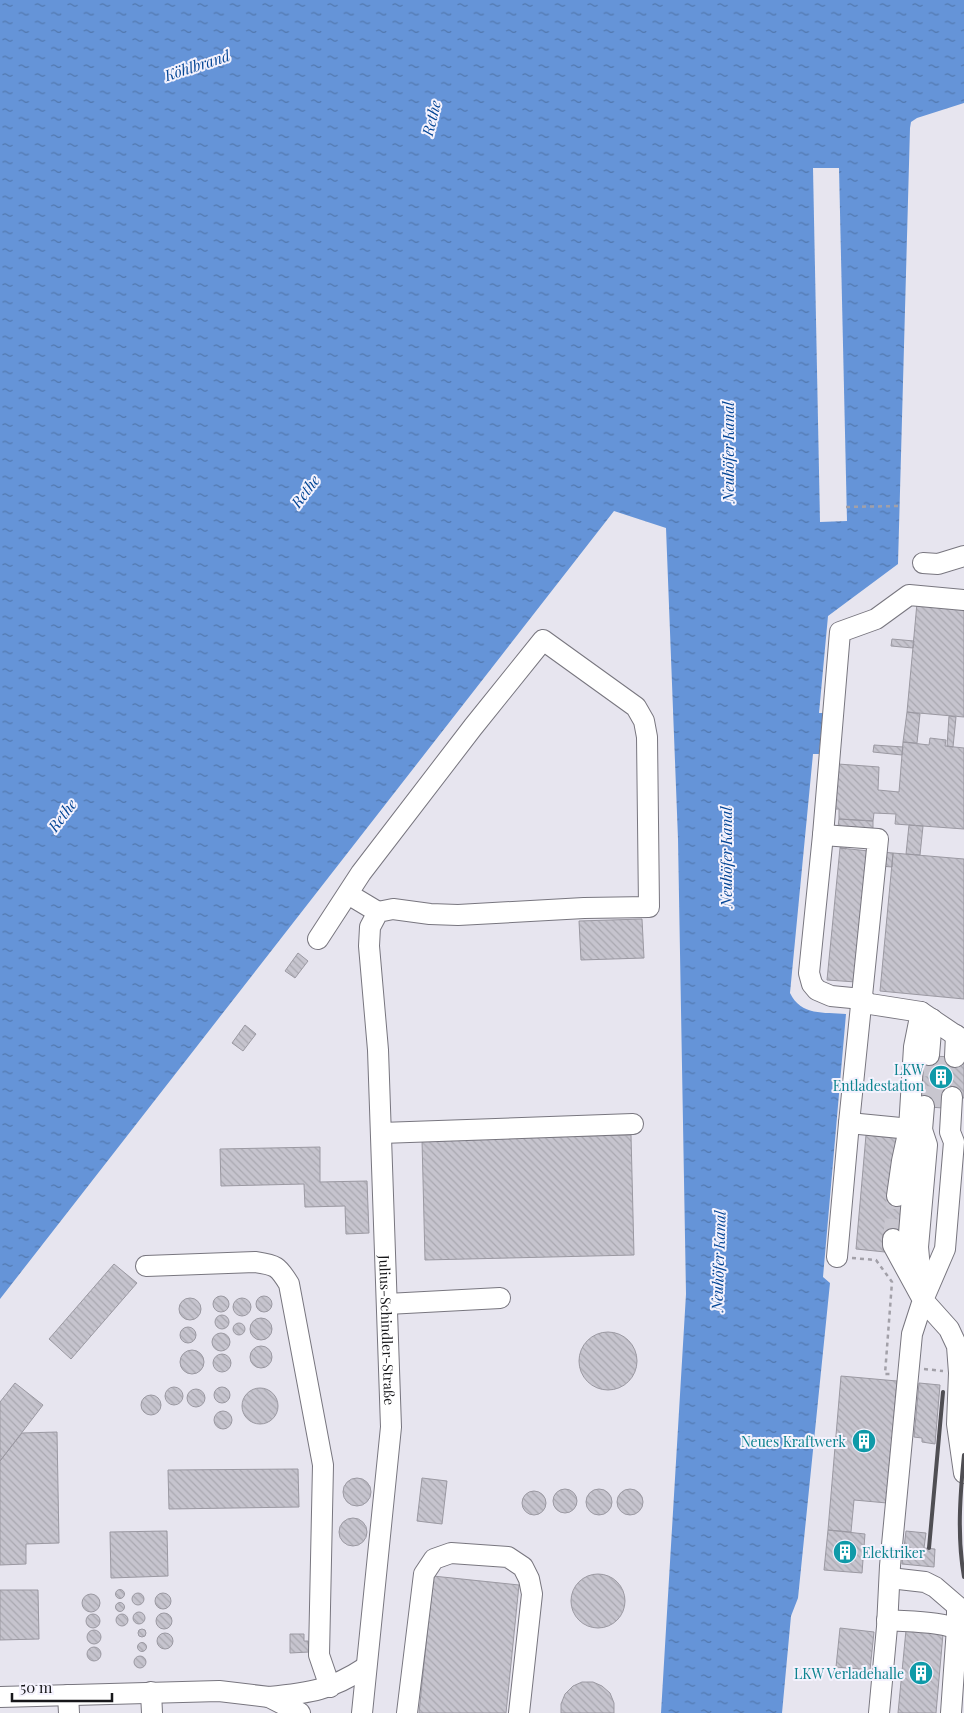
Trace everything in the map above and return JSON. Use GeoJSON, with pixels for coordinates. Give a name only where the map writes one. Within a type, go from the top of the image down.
{"type":"FeatureCollection","features":[{"type":"Feature","properties":{"kind":"street"},"geometry":{"type":"LineString","coordinates":[[923,563],[938,564],[964,556]]}},
{"type":"Feature","properties":{"kind":"street"},"geometry":{"type":"LineString","coordinates":[[943,1038],[862,999],[831,996],[817,990],[812,984],[809,974],[840,632],[876,619],[909,595],[964,600]]}},
{"type":"Feature","properties":{"kind":"street"},"geometry":{"type":"LineString","coordinates":[[318,939],[348,894],[373,858],[473,727],[543,640],[636,707],[644,721],[647,737],[649,908],[584,908],[458,915],[430,914],[393,909],[378,912],[348,894]]}},
{"type":"Feature","properties":{"kind":"street"},"geometry":{"type":"LineString","coordinates":[[823,835],[878,840],[837,1258]]}},
{"type":"Feature","properties":{"kind":"street","name":"Julius-Schindler-Straße"},"geometry":{"type":"LineString","coordinates":[[362,1713],[391,1428],[378,1050],[369,946],[370,927],[378,912]]}},
{"type":"Feature","properties":{"kind":"street"},"geometry":{"type":"LineString","coordinates":[[936,1131],[914,1047],[943,1038]]}},
{"type":"Feature","properties":{"kind":"street"},"geometry":{"type":"LineString","coordinates":[[879,1713],[912,1334],[923,1300],[917,1246],[927,1145],[936,1131],[938,1104],[936,1131],[897,1196]]}},
{"type":"Feature","properties":{"kind":"street"},"geometry":{"type":"LineString","coordinates":[[849,1122],[936,1131],[954,1142],[917,1246],[923,1300],[949,1329],[957,1346],[964,1473]]}},
{"type":"Feature","properties":{"kind":"street"},"geometry":{"type":"LineString","coordinates":[[381,1133],[633,1124]]}},
{"type":"Feature","properties":{"kind":"street"},"geometry":{"type":"LineString","coordinates":[[146,1266],[255,1262],[271,1264],[280,1270],[289,1284],[323,1464],[319,1655],[330,1687]]}},
{"type":"Feature","properties":{"kind":"street"},"geometry":{"type":"LineString","coordinates":[[387,1304],[500,1298]]}},
{"type":"Feature","properties":{"kind":"street"},"geometry":{"type":"LineString","coordinates":[[959,1373],[964,1324]]}},
{"type":"Feature","properties":{"kind":"street"},"geometry":{"type":"LineString","coordinates":[[407,1713],[424,1574],[434,1559],[451,1553],[508,1557],[523,1567],[529,1579],[532,1594],[519,1713]]}},
{"type":"Feature","properties":{"kind":"street"},"geometry":{"type":"LineString","coordinates":[[890,1578],[926,1582],[935,1587],[960,1620],[951,1713]]}},
{"type":"Feature","properties":{"kind":"street"},"geometry":{"type":"LineString","coordinates":[[887,1620],[945,1626],[960,1620]]}},
{"type":"Feature","properties":{"kind":"street"},"geometry":{"type":"LineString","coordinates":[[0,1697],[69,1704],[151,1692],[219,1690],[269,1698],[307,1693],[330,1687],[366,1667]]}},
{"type":"Feature","properties":{"kind":"street"},"geometry":{"type":"LineString","coordinates":[[151,1692],[152,1713]]}},
{"type":"Feature","properties":{"kind":"street"},"geometry":{"type":"LineString","coordinates":[[269,1698],[300,1713]]}},
{"type":"Feature","properties":{"kind":"path"},"geometry":{"type":"LineString","coordinates":[[846,507],[899,506]]}},
{"type":"Feature","properties":{"kind":"path"},"geometry":{"type":"LineString","coordinates":[[837,1258],[876,1260],[892,1282],[885,1374],[900,1375],[900,1379],[914,1380],[924,1369],[959,1373]]}},
{"type":"Feature","properties":{"kind":"water"},"geometry":{"type":"Polygon","coordinates":[[[0,0],[964,0],[964,103],[917,118],[911,122],[910,128],[898,564],[828,616],[819,713],[823,713],[819,754],[813,754],[790,993],[800,1006],[807,1009],[822,1013],[846,1014],[823,1277],[830,1283],[798,1598],[791,1616],[782,1713],[661,1713],[686,1294],[678,839],[666,528],[614,511],[0,1299],[0,0]]]}},
{"type":"Feature","properties":{"kind":"pier"},"geometry":{"type":"Polygon","coordinates":[[[813,168],[839,168],[847,521],[820,522],[813,168]]]}},
{"type":"Feature","properties":{"kind":"building"},"geometry":{"type":"Polygon","coordinates":[[[917,603],[964,607],[964,717],[907,712],[917,603]]]}},
{"type":"Feature","properties":{"kind":"building"},"geometry":{"type":"Polygon","coordinates":[[[892,639],[914,641],[913,648],[891,646],[892,639]]]}},
{"type":"Feature","properties":{"kind":"building"},"geometry":{"type":"Polygon","coordinates":[[[907,712],[920,714],[917,743],[903,742],[907,712]]]}},
{"type":"Feature","properties":{"kind":"building"},"geometry":{"type":"Polygon","coordinates":[[[949,716],[956,717],[953,747],[947,746],[949,716]]]}},
{"type":"Feature","properties":{"kind":"building"},"geometry":{"type":"Polygon","coordinates":[[[930,738],[946,740],[945,746],[964,748],[964,829],[895,824],[896,814],[874,813],[873,821],[839,819],[839,809],[834,809],[838,764],[879,767],[878,790],[899,792],[903,742],[929,745],[930,738]]]}},
{"type":"Feature","properties":{"kind":"building"},"geometry":{"type":"Polygon","coordinates":[[[874,745],[903,747],[902,755],[873,752],[874,745]]]}},
{"type":"Feature","properties":{"kind":"building"},"geometry":{"type":"Polygon","coordinates":[[[839,819],[873,821],[873,830],[848,828],[846,849],[840,848],[841,827],[838,827],[839,819]]]}},
{"type":"Feature","properties":{"kind":"building"},"geometry":{"type":"Polygon","coordinates":[[[909,825],[923,826],[920,855],[906,854],[909,825]]]}},
{"type":"Feature","properties":{"kind":"building"},"geometry":{"type":"Polygon","coordinates":[[[840,848],[869,851],[856,982],[827,980],[840,848]]]}},
{"type":"Feature","properties":{"kind":"building"},"geometry":{"type":"Polygon","coordinates":[[[869,851],[893,853],[892,867],[868,865],[869,851]]]}},
{"type":"Feature","properties":{"kind":"building"},"geometry":{"type":"Polygon","coordinates":[[[893,853],[964,859],[964,999],[880,991],[893,853]]]}},
{"type":"Feature","properties":{"kind":"building"},"geometry":{"type":"Polygon","coordinates":[[[642,919],[644,958],[581,960],[579,921],[642,919]]]}},
{"type":"Feature","properties":{"kind":"building"},"geometry":{"type":"Polygon","coordinates":[[[298,953],[308,961],[295,978],[285,971],[298,953]]]}},
{"type":"Feature","properties":{"kind":"building"},"geometry":{"type":"Polygon","coordinates":[[[245,1025],[256,1034],[243,1051],[232,1043],[245,1025]]]}},
{"type":"Feature","properties":{"kind":"building","name":"LKW Entladestation"},"geometry":{"type":"Polygon","coordinates":[[[920,1055],[964,1058],[964,1098],[944,1097],[943,1108],[916,1106],[920,1055]]]}},
{"type":"Feature","properties":{"kind":"building"},"geometry":{"type":"Polygon","coordinates":[[[631,1135],[634,1255],[425,1260],[422,1140],[631,1135]]]}},
{"type":"Feature","properties":{"kind":"building"},"geometry":{"type":"Polygon","coordinates":[[[866,1135],[897,1138],[904,1197],[900,1240],[886,1239],[885,1252],[856,1249],[866,1135]]]}},
{"type":"Feature","properties":{"kind":"building"},"geometry":{"type":"Polygon","coordinates":[[[320,1147],[320,1182],[367,1181],[369,1233],[346,1234],[345,1206],[305,1207],[304,1184],[221,1186],[220,1149],[320,1147]]]}},
{"type":"Feature","properties":{"kind":"building"},"geometry":{"type":"Polygon","coordinates":[[[114,1264],[137,1283],[71,1359],[49,1339],[114,1264]]]}},
{"type":"Feature","properties":{"kind":"building"},"geometry":{"type":"Polygon","coordinates":[[[221,1296],[227,1298],[229,1304],[227,1310],[221,1312],[215,1310],[213,1304],[215,1298],[221,1296]]]}},
{"type":"Feature","properties":{"kind":"building"},"geometry":{"type":"Polygon","coordinates":[[[261,1296],[267,1296],[272,1301],[270,1310],[261,1312],[256,1307],[256,1301],[261,1296]]]}},
{"type":"Feature","properties":{"kind":"building"},"geometry":{"type":"Polygon","coordinates":[[[186,1298],[194,1298],[201,1305],[201,1313],[194,1320],[186,1320],[179,1313],[179,1305],[186,1298]]]}},
{"type":"Feature","properties":{"kind":"building"},"geometry":{"type":"Polygon","coordinates":[[[242,1298],[248,1301],[251,1307],[248,1313],[242,1316],[236,1313],[233,1307],[236,1301],[242,1298]]]}},
{"type":"Feature","properties":{"kind":"building"},"geometry":{"type":"Polygon","coordinates":[[[219,1315],[225,1315],[229,1322],[225,1329],[219,1329],[215,1325],[215,1319],[219,1315]]]}},
{"type":"Feature","properties":{"kind":"building"},"geometry":{"type":"Polygon","coordinates":[[[261,1318],[269,1321],[272,1329],[269,1337],[261,1340],[253,1337],[250,1329],[253,1321],[261,1318]]]}},
{"type":"Feature","properties":{"kind":"building"},"geometry":{"type":"Polygon","coordinates":[[[237,1323],[241,1323],[245,1329],[241,1335],[237,1335],[233,1331],[233,1327],[237,1323]]]}},
{"type":"Feature","properties":{"kind":"building"},"geometry":{"type":"Polygon","coordinates":[[[185,1327],[191,1327],[196,1332],[194,1341],[185,1343],[180,1338],[180,1332],[185,1327]]]}},
{"type":"Feature","properties":{"kind":"building"},"geometry":{"type":"Polygon","coordinates":[[[608,1332],[619,1334],[629,1340],[635,1350],[637,1361],[635,1372],[629,1382],[619,1388],[608,1390],[597,1388],[587,1382],[581,1372],[579,1361],[581,1350],[587,1340],[597,1334],[608,1332]]]}},
{"type":"Feature","properties":{"kind":"building"},"geometry":{"type":"Polygon","coordinates":[[[217,1333],[225,1333],[230,1338],[228,1349],[217,1351],[212,1346],[212,1338],[217,1333]]]}},
{"type":"Feature","properties":{"kind":"building"},"geometry":{"type":"Polygon","coordinates":[[[257,1346],[265,1346],[272,1353],[272,1361],[265,1368],[257,1368],[250,1361],[250,1353],[257,1346]]]}},
{"type":"Feature","properties":{"kind":"building"},"geometry":{"type":"Polygon","coordinates":[[[192,1350],[201,1353],[204,1362],[201,1371],[192,1374],[183,1371],[180,1362],[183,1353],[192,1350]]]}},
{"type":"Feature","properties":{"kind":"building"},"geometry":{"type":"Polygon","coordinates":[[[222,1354],[228,1357],[231,1363],[228,1369],[222,1372],[216,1369],[213,1363],[216,1357],[222,1354]]]}},
{"type":"Feature","properties":{"kind":"building","name":"Neues Kraftwerk"},"geometry":{"type":"Polygon","coordinates":[[[841,1376],[897,1381],[887,1503],[854,1500],[851,1532],[828,1530],[841,1376]]]}},
{"type":"Feature","properties":{"kind":"building"},"geometry":{"type":"Polygon","coordinates":[[[15,1383],[43,1405],[0,1461],[0,1402],[15,1383]]]}},
{"type":"Feature","properties":{"kind":"building"},"geometry":{"type":"Polygon","coordinates":[[[919,1383],[940,1385],[935,1444],[922,1442],[922,1438],[914,1437],[919,1383]]]}},
{"type":"Feature","properties":{"kind":"building"},"geometry":{"type":"Polygon","coordinates":[[[174,1387],[180,1390],[183,1396],[180,1402],[174,1405],[168,1402],[165,1396],[168,1390],[174,1387]]]}},
{"type":"Feature","properties":{"kind":"building"},"geometry":{"type":"Polygon","coordinates":[[[219,1387],[225,1387],[230,1392],[228,1401],[219,1403],[214,1398],[214,1392],[219,1387]]]}},
{"type":"Feature","properties":{"kind":"building"},"geometry":{"type":"Polygon","coordinates":[[[260,1388],[267,1389],[273,1393],[277,1399],[277,1413],[273,1419],[267,1423],[260,1424],[253,1423],[247,1419],[243,1413],[242,1406],[243,1399],[247,1393],[253,1389],[260,1388]]]}},
{"type":"Feature","properties":{"kind":"building"},"geometry":{"type":"Polygon","coordinates":[[[196,1389],[204,1394],[205,1398],[200,1406],[196,1407],[188,1402],[187,1398],[192,1390],[196,1389]]]}},
{"type":"Feature","properties":{"kind":"building"},"geometry":{"type":"Polygon","coordinates":[[[151,1395],[158,1398],[161,1405],[158,1412],[151,1415],[144,1412],[141,1405],[144,1398],[151,1395]]]}},
{"type":"Feature","properties":{"kind":"building"},"geometry":{"type":"Polygon","coordinates":[[[223,1411],[229,1414],[232,1420],[229,1426],[223,1429],[217,1426],[214,1420],[217,1414],[223,1411]]]}},
{"type":"Feature","properties":{"kind":"building"},"geometry":{"type":"Polygon","coordinates":[[[57,1432],[59,1543],[26,1544],[26,1564],[0,1565],[0,1461],[22,1433],[57,1432]]]}},
{"type":"Feature","properties":{"kind":"building"},"geometry":{"type":"Polygon","coordinates":[[[298,1469],[299,1507],[169,1509],[168,1470],[298,1469]]]}},
{"type":"Feature","properties":{"kind":"building"},"geometry":{"type":"Polygon","coordinates":[[[357,1478],[367,1482],[371,1492],[367,1502],[357,1506],[347,1502],[343,1492],[347,1482],[357,1478]]]}},
{"type":"Feature","properties":{"kind":"building"},"geometry":{"type":"Polygon","coordinates":[[[422,1478],[447,1481],[442,1524],[417,1521],[422,1478]]]}},
{"type":"Feature","properties":{"kind":"building"},"geometry":{"type":"Polygon","coordinates":[[[565,1489],[570,1490],[576,1496],[576,1506],[570,1512],[565,1513],[560,1512],[554,1506],[553,1501],[554,1496],[560,1490],[565,1489]]]}},
{"type":"Feature","properties":{"kind":"building"},"geometry":{"type":"Polygon","coordinates":[[[599,1489],[608,1493],[612,1502],[608,1511],[599,1515],[590,1511],[586,1502],[590,1493],[599,1489]]]}},
{"type":"Feature","properties":{"kind":"building"},"geometry":{"type":"Polygon","coordinates":[[[630,1489],[639,1493],[643,1502],[639,1511],[630,1515],[621,1511],[617,1502],[621,1493],[630,1489]]]}},
{"type":"Feature","properties":{"kind":"building"},"geometry":{"type":"Polygon","coordinates":[[[534,1491],[539,1492],[545,1498],[545,1508],[539,1514],[534,1515],[529,1514],[523,1508],[522,1503],[523,1498],[529,1492],[534,1491]]]}},
{"type":"Feature","properties":{"kind":"building"},"geometry":{"type":"Polygon","coordinates":[[[353,1518],[363,1522],[367,1532],[363,1542],[353,1546],[343,1542],[339,1532],[343,1522],[353,1518]]]}},
{"type":"Feature","properties":{"kind":"building","name":"Elektriker"},"geometry":{"type":"Polygon","coordinates":[[[828,1530],[865,1534],[862,1573],[824,1570],[828,1530]]]}},
{"type":"Feature","properties":{"kind":"building"},"geometry":{"type":"Polygon","coordinates":[[[167,1531],[168,1576],[111,1578],[110,1532],[167,1531]]]}},
{"type":"Feature","properties":{"kind":"building"},"geometry":{"type":"Polygon","coordinates":[[[906,1531],[926,1533],[924,1548],[935,1549],[934,1567],[902,1564],[906,1531]]]}},
{"type":"Feature","properties":{"kind":"building"},"geometry":{"type":"Polygon","coordinates":[[[593,1574],[603,1574],[613,1578],[621,1586],[625,1601],[621,1616],[613,1624],[603,1628],[593,1628],[583,1624],[575,1616],[571,1606],[571,1596],[575,1586],[583,1578],[593,1574]]]}},
{"type":"Feature","properties":{"kind":"building"},"geometry":{"type":"Polygon","coordinates":[[[433,1576],[519,1585],[506,1713],[419,1713],[433,1576]]]}},
{"type":"Feature","properties":{"kind":"building"},"geometry":{"type":"Polygon","coordinates":[[[120,1589],[125,1594],[120,1599],[115,1594],[120,1589]]]}},
{"type":"Feature","properties":{"kind":"building"},"geometry":{"type":"Polygon","coordinates":[[[0,1590],[38,1590],[39,1639],[0,1640],[0,1590]]]}},
{"type":"Feature","properties":{"kind":"building"},"geometry":{"type":"Polygon","coordinates":[[[136,1593],[140,1593],[144,1599],[140,1605],[136,1605],[132,1601],[132,1597],[136,1593]]]}},
{"type":"Feature","properties":{"kind":"building"},"geometry":{"type":"Polygon","coordinates":[[[160,1593],[166,1593],[171,1598],[169,1607],[160,1609],[155,1604],[155,1598],[160,1593]]]}},
{"type":"Feature","properties":{"kind":"building"},"geometry":{"type":"Polygon","coordinates":[[[91,1594],[97,1597],[100,1603],[97,1609],[91,1612],[85,1609],[82,1603],[85,1597],[91,1594]]]}},
{"type":"Feature","properties":{"kind":"building"},"geometry":{"type":"Polygon","coordinates":[[[120,1603],[124,1607],[120,1611],[116,1607],[120,1603]]]}},
{"type":"Feature","properties":{"kind":"building"},"geometry":{"type":"Polygon","coordinates":[[[137,1612],[141,1612],[145,1618],[141,1624],[137,1624],[133,1620],[133,1616],[137,1612]]]}},
{"type":"Feature","properties":{"kind":"building"},"geometry":{"type":"Polygon","coordinates":[[[161,1613],[167,1613],[172,1618],[170,1627],[161,1629],[156,1624],[156,1618],[161,1613]]]}},
{"type":"Feature","properties":{"kind":"building"},"geometry":{"type":"Polygon","coordinates":[[[93,1614],[98,1616],[100,1621],[98,1626],[93,1628],[88,1626],[86,1621],[88,1616],[93,1614]]]}},
{"type":"Feature","properties":{"kind":"building"},"geometry":{"type":"Polygon","coordinates":[[[122,1614],[128,1620],[122,1626],[116,1620],[122,1614]]]}},
{"type":"Feature","properties":{"kind":"building"},"geometry":{"type":"Polygon","coordinates":[[[840,1628],[874,1632],[870,1670],[836,1667],[840,1628]]]}},
{"type":"Feature","properties":{"kind":"building"},"geometry":{"type":"Polygon","coordinates":[[[142,1629],[146,1633],[142,1637],[138,1633],[142,1629]]]}},
{"type":"Feature","properties":{"kind":"building"},"geometry":{"type":"Polygon","coordinates":[[[94,1630],[99,1632],[101,1637],[99,1642],[94,1644],[89,1642],[87,1637],[89,1632],[94,1630]]]}},
{"type":"Feature","properties":{"kind":"building","name":"LKW Verladehalle"},"geometry":{"type":"Polygon","coordinates":[[[906,1630],[943,1634],[936,1713],[898,1713],[906,1630]]]}},
{"type":"Feature","properties":{"kind":"building"},"geometry":{"type":"Polygon","coordinates":[[[165,1633],[173,1641],[165,1649],[157,1641],[165,1633]]]}},
{"type":"Feature","properties":{"kind":"building"},"geometry":{"type":"Polygon","coordinates":[[[290,1634],[304,1634],[304,1641],[308,1641],[309,1652],[290,1653],[290,1634]]]}},
{"type":"Feature","properties":{"kind":"building"},"geometry":{"type":"Polygon","coordinates":[[[142,1643],[146,1647],[142,1651],[138,1647],[142,1643]]]}},
{"type":"Feature","properties":{"kind":"building"},"geometry":{"type":"Polygon","coordinates":[[[94,1647],[99,1649],[101,1654],[99,1659],[94,1661],[89,1659],[87,1654],[89,1649],[94,1647]]]}},
{"type":"Feature","properties":{"kind":"building"},"geometry":{"type":"Polygon","coordinates":[[[138,1656],[142,1656],[146,1662],[142,1668],[138,1668],[134,1664],[134,1660],[138,1656]]]}},
{"type":"Feature","properties":{"kind":"building"},"geometry":{"type":"Polygon","coordinates":[[[582,1682],[593,1682],[602,1686],[610,1693],[614,1703],[614,1713],[561,1713],[561,1704],[565,1694],[573,1686],[582,1682]]]}},
{"type":"Feature","properties":{"kind":"tunnel"},"geometry":{"type":"LineString","coordinates":[[924,1106],[929,1056]]}},
{"type":"Feature","properties":{"kind":"tunnel"},"geometry":{"type":"LineString","coordinates":[[939,1107],[942,1056]]}},
{"type":"Feature","properties":{"kind":"tunnel"},"geometry":{"type":"LineString","coordinates":[[893,1239],[897,1196]]}},
{"type":"Feature","properties":{"kind":"railway"},"geometry":{"type":"LineString","coordinates":[[929,1548],[943,1392]]}},
{"type":"Feature","properties":{"kind":"railway"},"geometry":{"type":"LineString","coordinates":[[964,1455],[960,1501],[960,1532],[964,1577]]}},
{"type":"Feature","properties":{"kind":"place","name":"LKW Entladestation"},"geometry":{"type":"Point","coordinates":[941,1077]}},
{"type":"Feature","properties":{"kind":"place","name":"Neues Kraftwerk"},"geometry":{"type":"Point","coordinates":[864,1441]}},
{"type":"Feature","properties":{"kind":"place","name":"Elektriker"},"geometry":{"type":"Point","coordinates":[845,1552]}},
{"type":"Feature","properties":{"kind":"place","name":"LKW Verladehalle"},"geometry":{"type":"Point","coordinates":[921,1673]}},
{"type":"Feature","properties":{"kind":"water label","name":"Köhlbrand"},"geometry":{"type":"Point","coordinates":[197,65]}},
{"type":"Feature","properties":{"kind":"water label","name":"Rethe"},"geometry":{"type":"Point","coordinates":[431,118]}},
{"type":"Feature","properties":{"kind":"water label","name":"Neuhöfer Kanal"},"geometry":{"type":"Point","coordinates":[728,452]}},
{"type":"Feature","properties":{"kind":"water label","name":"Rethe"},"geometry":{"type":"Point","coordinates":[305,491]}},
{"type":"Feature","properties":{"kind":"water label","name":"Rethe"},"geometry":{"type":"Point","coordinates":[62,815]}},
{"type":"Feature","properties":{"kind":"water label","name":"Neuhöfer Kanal"},"geometry":{"type":"Point","coordinates":[726,857]}},
{"type":"Feature","properties":{"kind":"water label","name":"Neuhöfer Kanal"},"geometry":{"type":"Point","coordinates":[718,1261]}}]}
